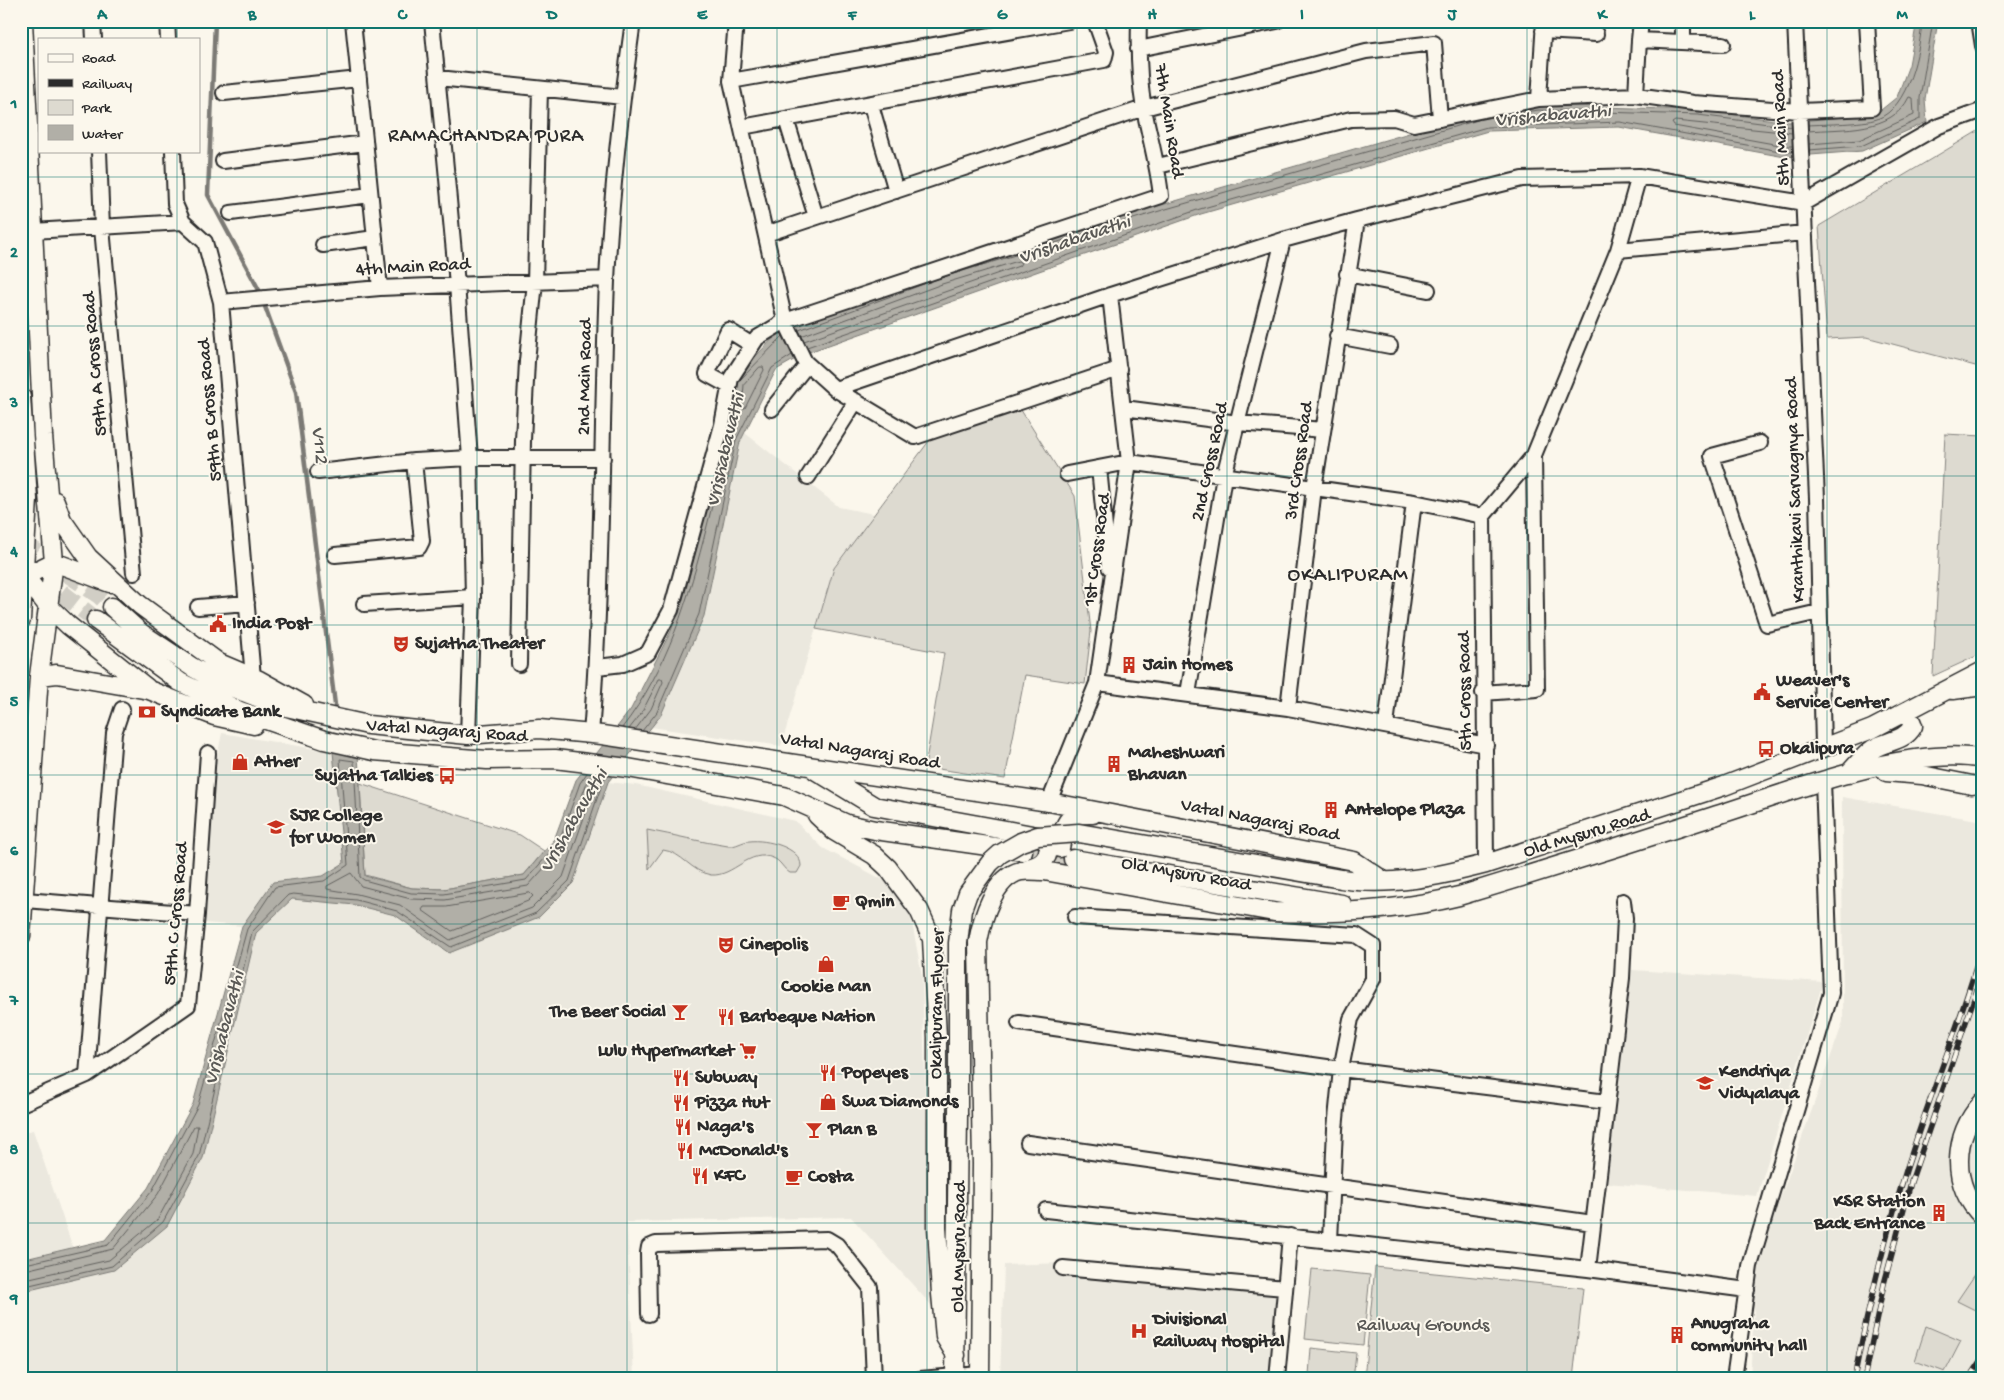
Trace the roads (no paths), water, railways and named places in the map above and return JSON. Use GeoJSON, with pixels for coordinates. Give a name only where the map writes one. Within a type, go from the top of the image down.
{"type":"FeatureCollection","features":[{"type":"Feature","properties":{"kind":"main road"},"geometry":{"type":"LineString","coordinates":[[21,936],[25,900],[39,676],[54,562],[43,436],[24,21]]}},
{"type":"Feature","properties":{"kind":"main road"},"geometry":{"type":"LineString","coordinates":[[21,397],[25,576],[21,620]]}},
{"type":"Feature","properties":{"kind":"main road"},"geometry":{"type":"LineString","coordinates":[[48,481],[62,520],[72,536],[88,557],[120,588],[195,647],[219,663],[254,678],[322,715]]}},
{"type":"Feature","properties":{"kind":"main road"},"geometry":{"type":"LineString","coordinates":[[25,576],[54,562],[120,588]]}},
{"type":"Feature","properties":{"kind":"main road"},"geometry":{"type":"LineString","coordinates":[[25,576],[48,605],[71,629],[149,690]]}},
{"type":"Feature","properties":{"kind":"main road","name":"Vatal Nagaraj Road"},"geometry":{"type":"LineString","coordinates":[[112,607],[164,651],[221,683],[278,705],[363,724],[468,735],[538,729],[597,735],[1050,802],[1354,861],[1384,881]]}},
{"type":"Feature","properties":{"kind":"main road"},"geometry":{"type":"LineString","coordinates":[[96,620],[180,682],[240,711],[292,730]]}},
{"type":"Feature","properties":{"kind":"main road","name":"Old Mysuru Road"},"geometry":{"type":"LineString","coordinates":[[1384,881],[1450,873],[1486,864],[1724,786],[1823,746],[1872,729],[1940,692],[1983,672]]}},
{"type":"Feature","properties":{"kind":"main road"},"geometry":{"type":"LineString","coordinates":[[39,676],[57,674],[149,690],[214,716],[292,730]]}},
{"type":"Feature","properties":{"kind":"main road"},"geometry":{"type":"LineString","coordinates":[[1940,692],[1983,686]]}},
{"type":"Feature","properties":{"kind":"main road"},"geometry":{"type":"LineString","coordinates":[[1847,774],[1875,748],[1898,740],[1909,733],[1912,726],[1907,711]]}},
{"type":"Feature","properties":{"kind":"main road","name":"Vatal Nagaraj Road"},"geometry":{"type":"LineString","coordinates":[[292,730],[324,740],[374,751],[487,760],[549,758],[623,767],[773,794],[808,806],[847,824],[875,830],[1023,852]]}},
{"type":"Feature","properties":{"kind":"main road"},"geometry":{"type":"LineString","coordinates":[[1847,774],[1934,757],[1954,755],[1983,759]]}},
{"type":"Feature","properties":{"kind":"main road"},"geometry":{"type":"LineString","coordinates":[[801,764],[819,772],[874,806],[1043,837],[1049,846],[1047,858],[1038,866],[1021,871]]}},
{"type":"Feature","properties":{"kind":"main road"},"geometry":{"type":"LineString","coordinates":[[1847,774],[1904,773],[1972,785]]}},
{"type":"Feature","properties":{"kind":"main road","name":"Old Mysuru Road"},"geometry":{"type":"LineString","coordinates":[[980,1377],[982,1164],[978,942],[985,914],[995,894],[1008,878],[1021,871],[1055,873],[1274,912],[1375,910],[1430,903],[1459,896],[1847,774]]}},
{"type":"Feature","properties":{"kind":"main road"},"geometry":{"type":"LineString","coordinates":[[808,806],[834,831],[874,855],[888,868],[919,910],[932,939],[937,1037],[937,1227],[945,1337],[956,1355]]}},
{"type":"Feature","properties":{"kind":"main road"},"geometry":{"type":"LineString","coordinates":[[1055,873],[1065,823],[1079,814],[1112,814]]}},
{"type":"Feature","properties":{"kind":"main road","name":"Okalipuram Flyover"},"geometry":{"type":"LineString","coordinates":[[955,1377],[958,943],[962,910],[978,878],[1000,854],[1038,836],[1079,833],[1341,879],[1384,881]]}},
{"type":"Feature","properties":{"kind":"main road"},"geometry":{"type":"LineString","coordinates":[[1073,859],[1375,910]]}},
{"type":"Feature","properties":{"kind":"main road"},"geometry":{"type":"LineString","coordinates":[[1983,1102],[1975,1111],[1965,1132],[1959,1170],[1962,1188],[1968,1202],[1983,1217]]}},
{"type":"Feature","properties":{"kind":"street"},"geometry":{"type":"LineString","coordinates":[[93,21],[94,38]]}},
{"type":"Feature","properties":{"kind":"street"},"geometry":{"type":"LineString","coordinates":[[167,21],[168,38]]}},
{"type":"Feature","properties":{"kind":"street"},"geometry":{"type":"LineString","coordinates":[[353,21],[380,288]]}},
{"type":"Feature","properties":{"kind":"street"},"geometry":{"type":"LineString","coordinates":[[432,21],[457,284],[470,458],[473,597],[468,735]]}},
{"type":"Feature","properties":{"kind":"street","name":"2nd Main Road"},"geometry":{"type":"LineString","coordinates":[[597,735],[607,279],[623,97],[633,21]]}},
{"type":"Feature","properties":{"kind":"street"},"geometry":{"type":"LineString","coordinates":[[736,21],[731,81],[785,323],[806,364],[835,389],[915,437],[1120,369]]}},
{"type":"Feature","properties":{"kind":"street"},"geometry":{"type":"LineString","coordinates":[[731,81],[1069,21]]}},
{"type":"Feature","properties":{"kind":"street"},"geometry":{"type":"LineString","coordinates":[[742,127],[871,105],[1104,60],[1106,52],[1095,21]]}},
{"type":"Feature","properties":{"kind":"street","name":"7th Main Road"},"geometry":{"type":"LineString","coordinates":[[785,323],[1161,196],[1158,166],[1144,108],[1138,49],[1139,21]]}},
{"type":"Feature","properties":{"kind":"street"},"geometry":{"type":"LineString","coordinates":[[1138,49],[1277,21]]}},
{"type":"Feature","properties":{"kind":"street"},"geometry":{"type":"LineString","coordinates":[[1636,95],[1640,21]]}},
{"type":"Feature","properties":{"kind":"street"},"geometry":{"type":"LineString","coordinates":[[1683,21],[1683,40]]}},
{"type":"Feature","properties":{"kind":"street","name":"5th Main Road"},"geometry":{"type":"LineString","coordinates":[[1795,21],[1805,233]]}},
{"type":"Feature","properties":{"kind":"street"},"geometry":{"type":"LineString","coordinates":[[1158,166],[1351,119],[1394,118],[1414,124],[1539,99],[1636,95],[1693,103],[1800,111],[1872,108],[1867,21]]}},
{"type":"Feature","properties":{"kind":"street"},"geometry":{"type":"LineString","coordinates":[[1979,21],[1983,46]]}},
{"type":"Feature","properties":{"kind":"street"},"geometry":{"type":"LineString","coordinates":[[1539,99],[1543,26],[1596,34]]}},
{"type":"Feature","properties":{"kind":"street"},"geometry":{"type":"LineString","coordinates":[[1639,40],[1683,40],[1723,44]]}},
{"type":"Feature","properties":{"kind":"street"},"geometry":{"type":"LineString","coordinates":[[766,234],[1144,108],[1366,51],[1434,43],[1440,119]]}},
{"type":"Feature","properties":{"kind":"street"},"geometry":{"type":"LineString","coordinates":[[438,78],[623,97]]}},
{"type":"Feature","properties":{"kind":"street"},"geometry":{"type":"LineString","coordinates":[[224,93],[358,79]]}},
{"type":"Feature","properties":{"kind":"street"},"geometry":{"type":"LineString","coordinates":[[519,664],[523,458],[527,361],[535,282],[540,89]]}},
{"type":"Feature","properties":{"kind":"street"},"geometry":{"type":"LineString","coordinates":[[871,105],[896,191]]}},
{"type":"Feature","properties":{"kind":"street"},"geometry":{"type":"LineString","coordinates":[[835,389],[1110,295],[1283,240],[1522,179],[1639,176],[1804,203],[1939,126],[1983,110]]}},
{"type":"Feature","properties":{"kind":"street"},"geometry":{"type":"LineString","coordinates":[[786,119],[816,217]]}},
{"type":"Feature","properties":{"kind":"street"},"geometry":{"type":"LineString","coordinates":[[223,161],[365,143]]}},
{"type":"Feature","properties":{"kind":"street","name":"59th A Cross Road"},"geometry":{"type":"LineString","coordinates":[[99,152],[102,228],[134,573]]}},
{"type":"Feature","properties":{"kind":"street","name":"59th B Cross Road"},"geometry":{"type":"LineString","coordinates":[[173,152],[175,204],[183,222],[205,242],[221,302],[254,678]]}},
{"type":"Feature","properties":{"kind":"street"},"geometry":{"type":"LineString","coordinates":[[1067,474],[1129,462],[1414,502],[1483,516],[1534,455],[1618,250],[1639,176]]}},
{"type":"Feature","properties":{"kind":"street"},"geometry":{"type":"LineString","coordinates":[[231,213],[370,195]]}},
{"type":"Feature","properties":{"kind":"street","name":"3rd Cross Road"},"geometry":{"type":"LineString","coordinates":[[1288,708],[1314,488],[1357,220]]}},
{"type":"Feature","properties":{"kind":"street"},"geometry":{"type":"LineString","coordinates":[[33,231],[183,222]]}},
{"type":"Feature","properties":{"kind":"street"},"geometry":{"type":"LineString","coordinates":[[1618,250],[1805,233]]}},
{"type":"Feature","properties":{"kind":"street","name":"Kranthikavi Sarvagnya Road"},"geometry":{"type":"LineString","coordinates":[[1805,233],[1820,612],[1823,746]]}},
{"type":"Feature","properties":{"kind":"street"},"geometry":{"type":"LineString","coordinates":[[324,245],[375,238]]}},
{"type":"Feature","properties":{"kind":"street","name":"2nd Cross Road"},"geometry":{"type":"LineString","coordinates":[[1188,694],[1224,476],[1283,240]]}},
{"type":"Feature","properties":{"kind":"street"},"geometry":{"type":"LineString","coordinates":[[1347,274],[1428,290]]}},
{"type":"Feature","properties":{"kind":"street","name":"4th Main Road"},"geometry":{"type":"LineString","coordinates":[[221,302],[380,288],[607,279]]}},
{"type":"Feature","properties":{"kind":"street","name":"1st Cross Road"},"geometry":{"type":"LineString","coordinates":[[1050,802],[1098,683],[1129,462],[1120,369],[1110,295]]}},
{"type":"Feature","properties":{"kind":"street"},"geometry":{"type":"LineString","coordinates":[[597,667],[623,664],[648,653],[671,610],[722,425],[730,378],[757,338],[785,323]]}},
{"type":"Feature","properties":{"kind":"street"},"geometry":{"type":"LineString","coordinates":[[729,386],[707,374],[728,330],[752,345]]}},
{"type":"Feature","properties":{"kind":"street"},"geometry":{"type":"LineString","coordinates":[[1337,336],[1390,346]]}},
{"type":"Feature","properties":{"kind":"street"},"geometry":{"type":"LineString","coordinates":[[772,409],[806,364]]}},
{"type":"Feature","properties":{"kind":"street"},"geometry":{"type":"LineString","coordinates":[[808,477],[856,401]]}},
{"type":"Feature","properties":{"kind":"street"},"geometry":{"type":"LineString","coordinates":[[1124,408],[1323,430]]}},
{"type":"Feature","properties":{"kind":"street"},"geometry":{"type":"LineString","coordinates":[[1760,443],[1712,456],[1767,624],[1820,612]]}},
{"type":"Feature","properties":{"kind":"street"},"geometry":{"type":"LineString","coordinates":[[1483,693],[1537,689],[1534,455]]}},
{"type":"Feature","properties":{"kind":"street"},"geometry":{"type":"LineString","coordinates":[[318,472],[414,461],[470,458],[603,458]]}},
{"type":"Feature","properties":{"kind":"street"},"geometry":{"type":"LineString","coordinates":[[335,555],[419,547],[422,541],[414,461]]}},
{"type":"Feature","properties":{"kind":"street"},"geometry":{"type":"LineString","coordinates":[[1099,468],[1111,591]]}},
{"type":"Feature","properties":{"kind":"street"},"geometry":{"type":"LineString","coordinates":[[1386,725],[1414,502]]}},
{"type":"Feature","properties":{"kind":"street","name":"5th Cross Road"},"geometry":{"type":"LineString","coordinates":[[1483,516],[1483,693],[1486,746],[1486,864]]}},
{"type":"Feature","properties":{"kind":"street"},"geometry":{"type":"LineString","coordinates":[[364,604],[473,597]]}},
{"type":"Feature","properties":{"kind":"street"},"geometry":{"type":"LineString","coordinates":[[198,607],[247,603]]}},
{"type":"Feature","properties":{"kind":"street"},"geometry":{"type":"LineString","coordinates":[[1098,683],[1288,708],[1386,725],[1486,746]]}},
{"type":"Feature","properties":{"kind":"street"},"geometry":{"type":"LineString","coordinates":[[87,1075],[102,904],[114,732],[122,710]]}},
{"type":"Feature","properties":{"kind":"street","name":"59th C Cross Road"},"geometry":{"type":"LineString","coordinates":[[21,1104],[87,1075],[188,1005],[197,914],[208,753]]}},
{"type":"Feature","properties":{"kind":"street"},"geometry":{"type":"LineString","coordinates":[[1734,1379],[1750,1266],[1831,993],[1823,782]]}},
{"type":"Feature","properties":{"kind":"street"},"geometry":{"type":"LineString","coordinates":[[25,900],[102,904],[197,914]]}},
{"type":"Feature","properties":{"kind":"street"},"geometry":{"type":"LineString","coordinates":[[1588,1269],[1622,978],[1625,918],[1623,901]]}},
{"type":"Feature","properties":{"kind":"street"},"geometry":{"type":"LineString","coordinates":[[1075,917],[1356,935],[1373,946],[1372,979],[1351,1019],[1341,1069],[1334,1129],[1334,1186],[1330,1241]]}},
{"type":"Feature","properties":{"kind":"street"},"geometry":{"type":"LineString","coordinates":[[1019,1023],[1341,1069],[1607,1102]]}},
{"type":"Feature","properties":{"kind":"street"},"geometry":{"type":"LineString","coordinates":[[1028,1142],[1593,1223]]}},
{"type":"Feature","properties":{"kind":"street"},"geometry":{"type":"LineString","coordinates":[[1046,1210],[1588,1269],[1747,1290]]}},
{"type":"Feature","properties":{"kind":"street"},"geometry":{"type":"LineString","coordinates":[[1277,1379],[1290,1236]]}},
{"type":"Feature","properties":{"kind":"street"},"geometry":{"type":"LineString","coordinates":[[650,1314],[648,1253],[650,1247],[656,1244],[827,1239],[837,1245],[870,1287],[874,1379]]}},
{"type":"Feature","properties":{"kind":"street"},"geometry":{"type":"LineString","coordinates":[[1063,1268],[1285,1288]]}},
{"type":"Feature","properties":{"kind":"street"},"geometry":{"type":"LineString","coordinates":[[920,1379],[980,1377]]}},
{"type":"Feature","properties":{"kind":"water","name":"Vrishabavathi"},"geometry":{"type":"Polygon","coordinates":[[[1917,21],[1938,21],[1925,99],[1927,122],[1862,151],[1785,157],[1619,127],[1488,131],[1201,214],[806,353],[776,370],[740,442],[704,616],[661,715],[608,782],[573,883],[539,917],[449,953],[395,915],[355,905],[292,899],[256,933],[203,1158],[167,1226],[114,1270],[21,1292],[21,1260],[105,1240],[148,1188],[193,1104],[242,926],[273,882],[323,876],[344,863],[333,752],[358,754],[365,876],[412,888],[444,889],[524,875],[554,840],[576,780],[631,709],[671,631],[685,593],[722,448],[733,380],[780,331],[939,273],[1165,204],[1423,129],[1538,105],[1699,110],[1789,122],[1876,114],[1897,97],[1909,65],[1917,21]]]}},
{"type":"Feature","properties":{"kind":"waterway","name":"V112"},"geometry":{"type":"LineString","coordinates":[[215,21],[208,195],[259,290],[296,392],[336,713]]}},
{"type":"Feature","properties":{"kind":"tunnel"},"geometry":{"type":"LineString","coordinates":[[21,544],[29,547],[99,595],[112,607]]}},
{"type":"Feature","properties":{"kind":"tunnel"},"geometry":{"type":"LineString","coordinates":[[40,576],[96,620]]}},
{"type":"Feature","properties":{"kind":"tunnel"},"geometry":{"type":"LineString","coordinates":[[1023,851],[1073,859]]}},
{"type":"Feature","properties":{"kind":"railway"},"geometry":{"type":"LineString","coordinates":[[1854,1379],[1889,1227],[1917,1137],[1952,1041],[1983,943]]}},
{"type":"Feature","properties":{"kind":"railway"},"geometry":{"type":"LineString","coordinates":[[1864,1379],[1884,1284],[1911,1182],[1977,990]]}},
{"type":"Feature","properties":{"kind":"railway"},"geometry":{"type":"LineString","coordinates":[[1969,1379],[1983,1358]]}},
{"type":"Feature","properties":{"kind":"place","name":"India Post"},"geometry":{"type":"Point","coordinates":[218,624]}},
{"type":"Feature","properties":{"kind":"place","name":"Sujatha Theater"},"geometry":{"type":"Point","coordinates":[401,644]}},
{"type":"Feature","properties":{"kind":"place","name":"Jain Homes"},"geometry":{"type":"Point","coordinates":[1129,665]}},
{"type":"Feature","properties":{"kind":"place","name":"Weaver's Service Center"},"geometry":{"type":"Point","coordinates":[1762,692]}},
{"type":"Feature","properties":{"kind":"place","name":"Syndicate Bank"},"geometry":{"type":"Point","coordinates":[147,712]}},
{"type":"Feature","properties":{"kind":"place","name":"Okalipura"},"geometry":{"type":"Point","coordinates":[1766,749]}},
{"type":"Feature","properties":{"kind":"place","name":"Ather"},"geometry":{"type":"Point","coordinates":[240,762]}},
{"type":"Feature","properties":{"kind":"place","name":"Maheshwari Bhavan"},"geometry":{"type":"Point","coordinates":[1114,764]}},
{"type":"Feature","properties":{"kind":"place","name":"Sujatha Talkies"},"geometry":{"type":"Point","coordinates":[447,776]}},
{"type":"Feature","properties":{"kind":"place","name":"Antelope Plaza"},"geometry":{"type":"Point","coordinates":[1331,810]}},
{"type":"Feature","properties":{"kind":"place","name":"SJR College for Women"},"geometry":{"type":"Point","coordinates":[276,827]}},
{"type":"Feature","properties":{"kind":"place","name":"Qmin"},"geometry":{"type":"Point","coordinates":[841,902]}},
{"type":"Feature","properties":{"kind":"place","name":"Cinepolis"},"geometry":{"type":"Point","coordinates":[726,945]}},
{"type":"Feature","properties":{"kind":"place","name":"Cookie Man"},"geometry":{"type":"Point","coordinates":[826,964]}},
{"type":"Feature","properties":{"kind":"place","name":"The Beer Social"},"geometry":{"type":"Point","coordinates":[680,1012]}},
{"type":"Feature","properties":{"kind":"place","name":"Barbeque Nation"},"geometry":{"type":"Point","coordinates":[726,1017]}},
{"type":"Feature","properties":{"kind":"place","name":"Lulu Hypermarket"},"geometry":{"type":"Point","coordinates":[748,1051]}},
{"type":"Feature","properties":{"kind":"place","name":"Popeyes"},"geometry":{"type":"Point","coordinates":[828,1073]}},
{"type":"Feature","properties":{"kind":"place","name":"Subway"},"geometry":{"type":"Point","coordinates":[681,1078]}},
{"type":"Feature","properties":{"kind":"place","name":"Kendriya Vidyalaya"},"geometry":{"type":"Point","coordinates":[1705,1083]}},
{"type":"Feature","properties":{"kind":"place","name":"Swa Diamonds"},"geometry":{"type":"Point","coordinates":[828,1102]}},
{"type":"Feature","properties":{"kind":"place","name":"Pizza Hut"},"geometry":{"type":"Point","coordinates":[681,1103]}},
{"type":"Feature","properties":{"kind":"place","name":"Naga's"},"geometry":{"type":"Point","coordinates":[683,1127]}},
{"type":"Feature","properties":{"kind":"place","name":"Plan B"},"geometry":{"type":"Point","coordinates":[814,1130]}},
{"type":"Feature","properties":{"kind":"place","name":"McDonald's"},"geometry":{"type":"Point","coordinates":[685,1151]}},
{"type":"Feature","properties":{"kind":"place","name":"KFC"},"geometry":{"type":"Point","coordinates":[700,1176]}},
{"type":"Feature","properties":{"kind":"place","name":"Costa"},"geometry":{"type":"Point","coordinates":[794,1177]}},
{"type":"Feature","properties":{"kind":"place","name":"KSR Station Back Entrance"},"geometry":{"type":"Point","coordinates":[1939,1213]}},
{"type":"Feature","properties":{"kind":"place","name":"Divisional Railway Hospital"},"geometry":{"type":"Point","coordinates":[1139,1331]}},
{"type":"Feature","properties":{"kind":"place","name":"Anugraha community hall"},"geometry":{"type":"Point","coordinates":[1677,1335]}},
{"type":"Feature","properties":{"kind":"district","name":"RAMACHANDRA PURA"},"geometry":{"type":"Point","coordinates":[486,137]}},
{"type":"Feature","properties":{"kind":"district","name":"OKALIPURAM"},"geometry":{"type":"Point","coordinates":[1348,576]}},
{"type":"Feature","properties":{"kind":"park label","name":"Railway Grounds"},"geometry":{"type":"Point","coordinates":[1423,1326]}}]}
